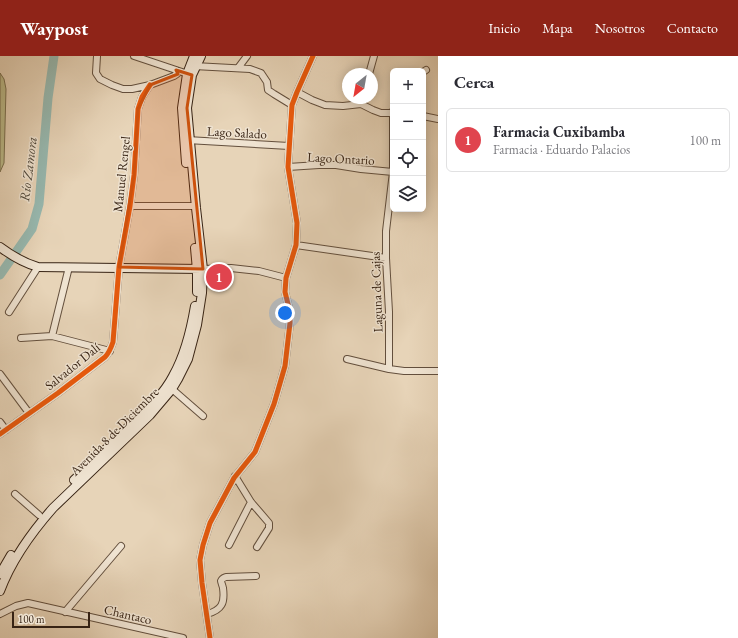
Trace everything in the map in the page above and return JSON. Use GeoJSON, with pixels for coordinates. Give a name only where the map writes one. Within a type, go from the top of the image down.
{"type":"FeatureCollection","features":[{"type":"Feature","properties":{"kind":"main road","name":"Avenida 8 de Diciembre"},"geometry":{"type":"LineString","coordinates":[[0,591],[5,577],[22,545],[43,518],[150,414],[172,389],[188,359],[197,325],[202,293],[196,208],[182,108],[193,66],[194,56]]}},
{"type":"Feature","properties":{"kind":"main road","name":"Avenida 8 de Diciembre"},"geometry":{"type":"LineString","coordinates":[[193,66],[201,56]]}},
{"type":"Feature","properties":{"kind":"main road","name":"Avenida 8 de Diciembre"},"geometry":{"type":"LineString","coordinates":[[0,574],[18,543],[39,515],[146,410],[163,391],[173,376],[183,356],[192,324],[200,269],[192,206],[187,140]]}},
{"type":"Feature","properties":{"kind":"main road"},"geometry":{"type":"LineString","coordinates":[[2,249],[28,264],[38,267],[200,269]]}},
{"type":"Feature","properties":{"kind":"street"},"geometry":{"type":"LineString","coordinates":[[97,56],[96,73],[100,79],[112,86],[123,89],[150,86],[174,76],[177,74],[176,70]]}},
{"type":"Feature","properties":{"kind":"street"},"geometry":{"type":"LineString","coordinates":[[134,56],[190,74]]}},
{"type":"Feature","properties":{"kind":"street"},"geometry":{"type":"LineString","coordinates":[[238,68],[247,56]]}},
{"type":"Feature","properties":{"kind":"street"},"geometry":{"type":"LineString","coordinates":[[210,638],[200,560],[203,545],[210,523],[235,476],[255,452],[274,404],[285,366],[290,323],[290,312],[285,292],[286,278],[296,245],[296,223],[288,168],[292,105],[313,56]]}},
{"type":"Feature","properties":{"kind":"street"},"geometry":{"type":"LineString","coordinates":[[371,68],[374,56]]}},
{"type":"Feature","properties":{"kind":"street"},"geometry":{"type":"LineString","coordinates":[[193,66],[250,69],[261,73],[267,82],[268,90],[292,105]]}},
{"type":"Feature","properties":{"kind":"street","name":"Manuel Rengel"},"geometry":{"type":"LineString","coordinates":[[119,267],[134,175],[138,109],[142,96],[150,86]]}},
{"type":"Feature","properties":{"kind":"street"},"geometry":{"type":"LineString","coordinates":[[297,92],[325,105],[343,106],[351,104]]}},
{"type":"Feature","properties":{"kind":"street"},"geometry":{"type":"LineString","coordinates":[[365,104],[372,110],[381,113],[390,113]]}},
{"type":"Feature","properties":{"kind":"street"},"geometry":{"type":"LineString","coordinates":[[426,117],[438,120]]}},
{"type":"Feature","properties":{"kind":"street","name":"Lago Salado"},"geometry":{"type":"LineString","coordinates":[[187,140],[289,146]]}},
{"type":"Feature","properties":{"kind":"street","name":"Lago Ontario"},"geometry":{"type":"LineString","coordinates":[[288,168],[319,164],[336,165],[361,170],[390,172]]}},
{"type":"Feature","properties":{"kind":"street","name":"Laguna de Cajas"},"geometry":{"type":"LineString","coordinates":[[389,369],[389,312],[386,231],[393,176]]}},
{"type":"Feature","properties":{"kind":"street"},"geometry":{"type":"LineString","coordinates":[[130,206],[192,206]]}},
{"type":"Feature","properties":{"kind":"street"},"geometry":{"type":"LineString","coordinates":[[296,245],[386,258]]}},
{"type":"Feature","properties":{"kind":"street"},"geometry":{"type":"LineString","coordinates":[[9,312],[38,267]]}},
{"type":"Feature","properties":{"kind":"street"},"geometry":{"type":"LineString","coordinates":[[52,336],[69,267]]}},
{"type":"Feature","properties":{"kind":"street","name":"Salvador Dalí"},"geometry":{"type":"LineString","coordinates":[[3,432],[105,357],[110,351],[113,342],[119,267]]}},
{"type":"Feature","properties":{"kind":"street"},"geometry":{"type":"LineString","coordinates":[[200,269],[231,268],[252,270],[286,278]]}},
{"type":"Feature","properties":{"kind":"street"},"geometry":{"type":"LineString","coordinates":[[21,338],[52,336],[110,351]]}},
{"type":"Feature","properties":{"kind":"street"},"geometry":{"type":"LineString","coordinates":[[347,358],[389,369],[404,371],[438,371]]}},
{"type":"Feature","properties":{"kind":"street"},"geometry":{"type":"LineString","coordinates":[[0,374],[29,413]]}},
{"type":"Feature","properties":{"kind":"street"},"geometry":{"type":"LineString","coordinates":[[172,389],[203,416]]}},
{"type":"Feature","properties":{"kind":"street"},"geometry":{"type":"LineString","coordinates":[[0,422],[3,432]]}},
{"type":"Feature","properties":{"kind":"street"},"geometry":{"type":"LineString","coordinates":[[235,476],[251,502],[269,523],[269,528],[257,547]]}},
{"type":"Feature","properties":{"kind":"street"},"geometry":{"type":"LineString","coordinates":[[16,494],[39,515]]}},
{"type":"Feature","properties":{"kind":"street"},"geometry":{"type":"LineString","coordinates":[[229,545],[251,502]]}},
{"type":"Feature","properties":{"kind":"street"},"geometry":{"type":"LineString","coordinates":[[65,612],[121,546]]}},
{"type":"Feature","properties":{"kind":"street"},"geometry":{"type":"LineString","coordinates":[[207,614],[218,609],[223,601],[221,582],[223,578],[256,576]]}},
{"type":"Feature","properties":{"kind":"street","name":"Chantaco"},"geometry":{"type":"LineString","coordinates":[[0,614],[16,606],[28,604],[183,638]]}},
{"type":"Feature","properties":{"kind":"highlighted area"},"geometry":{"type":"Polygon","coordinates":[[[176,70],[192,75],[187,108],[203,269],[119,267],[134,175],[138,109],[150,85],[178,74],[176,70]]]}},
{"type":"Feature","properties":{"kind":"shaded area"},"geometry":{"type":"Polygon","coordinates":[[[0,73],[4,79],[6,89],[4,163],[0,172],[0,73]]]}},
{"type":"Feature","properties":{"kind":"waterway","name":"Río Zamora"},"geometry":{"type":"LineString","coordinates":[[0,275],[32,229],[39,204],[48,98],[54,56]]}},
{"type":"Feature","properties":{"kind":"cycle path"},"geometry":{"type":"LineString","coordinates":[[210,638],[200,560],[203,545],[210,523],[234,478],[255,452],[274,404],[285,366],[290,323],[290,312],[285,292],[286,278],[296,245],[297,223],[288,167],[292,105],[313,56]]}},
{"type":"Feature","properties":{"kind":"cycle path"},"geometry":{"type":"LineString","coordinates":[[0,434],[58,393],[105,357],[111,348],[113,342],[119,267],[134,175],[138,109],[142,97],[150,85]]}},
{"type":"Feature","properties":{"kind":"place","name":"Farmacia Cuxibamba"},"geometry":{"type":"Point","coordinates":[219,277]}}]}
